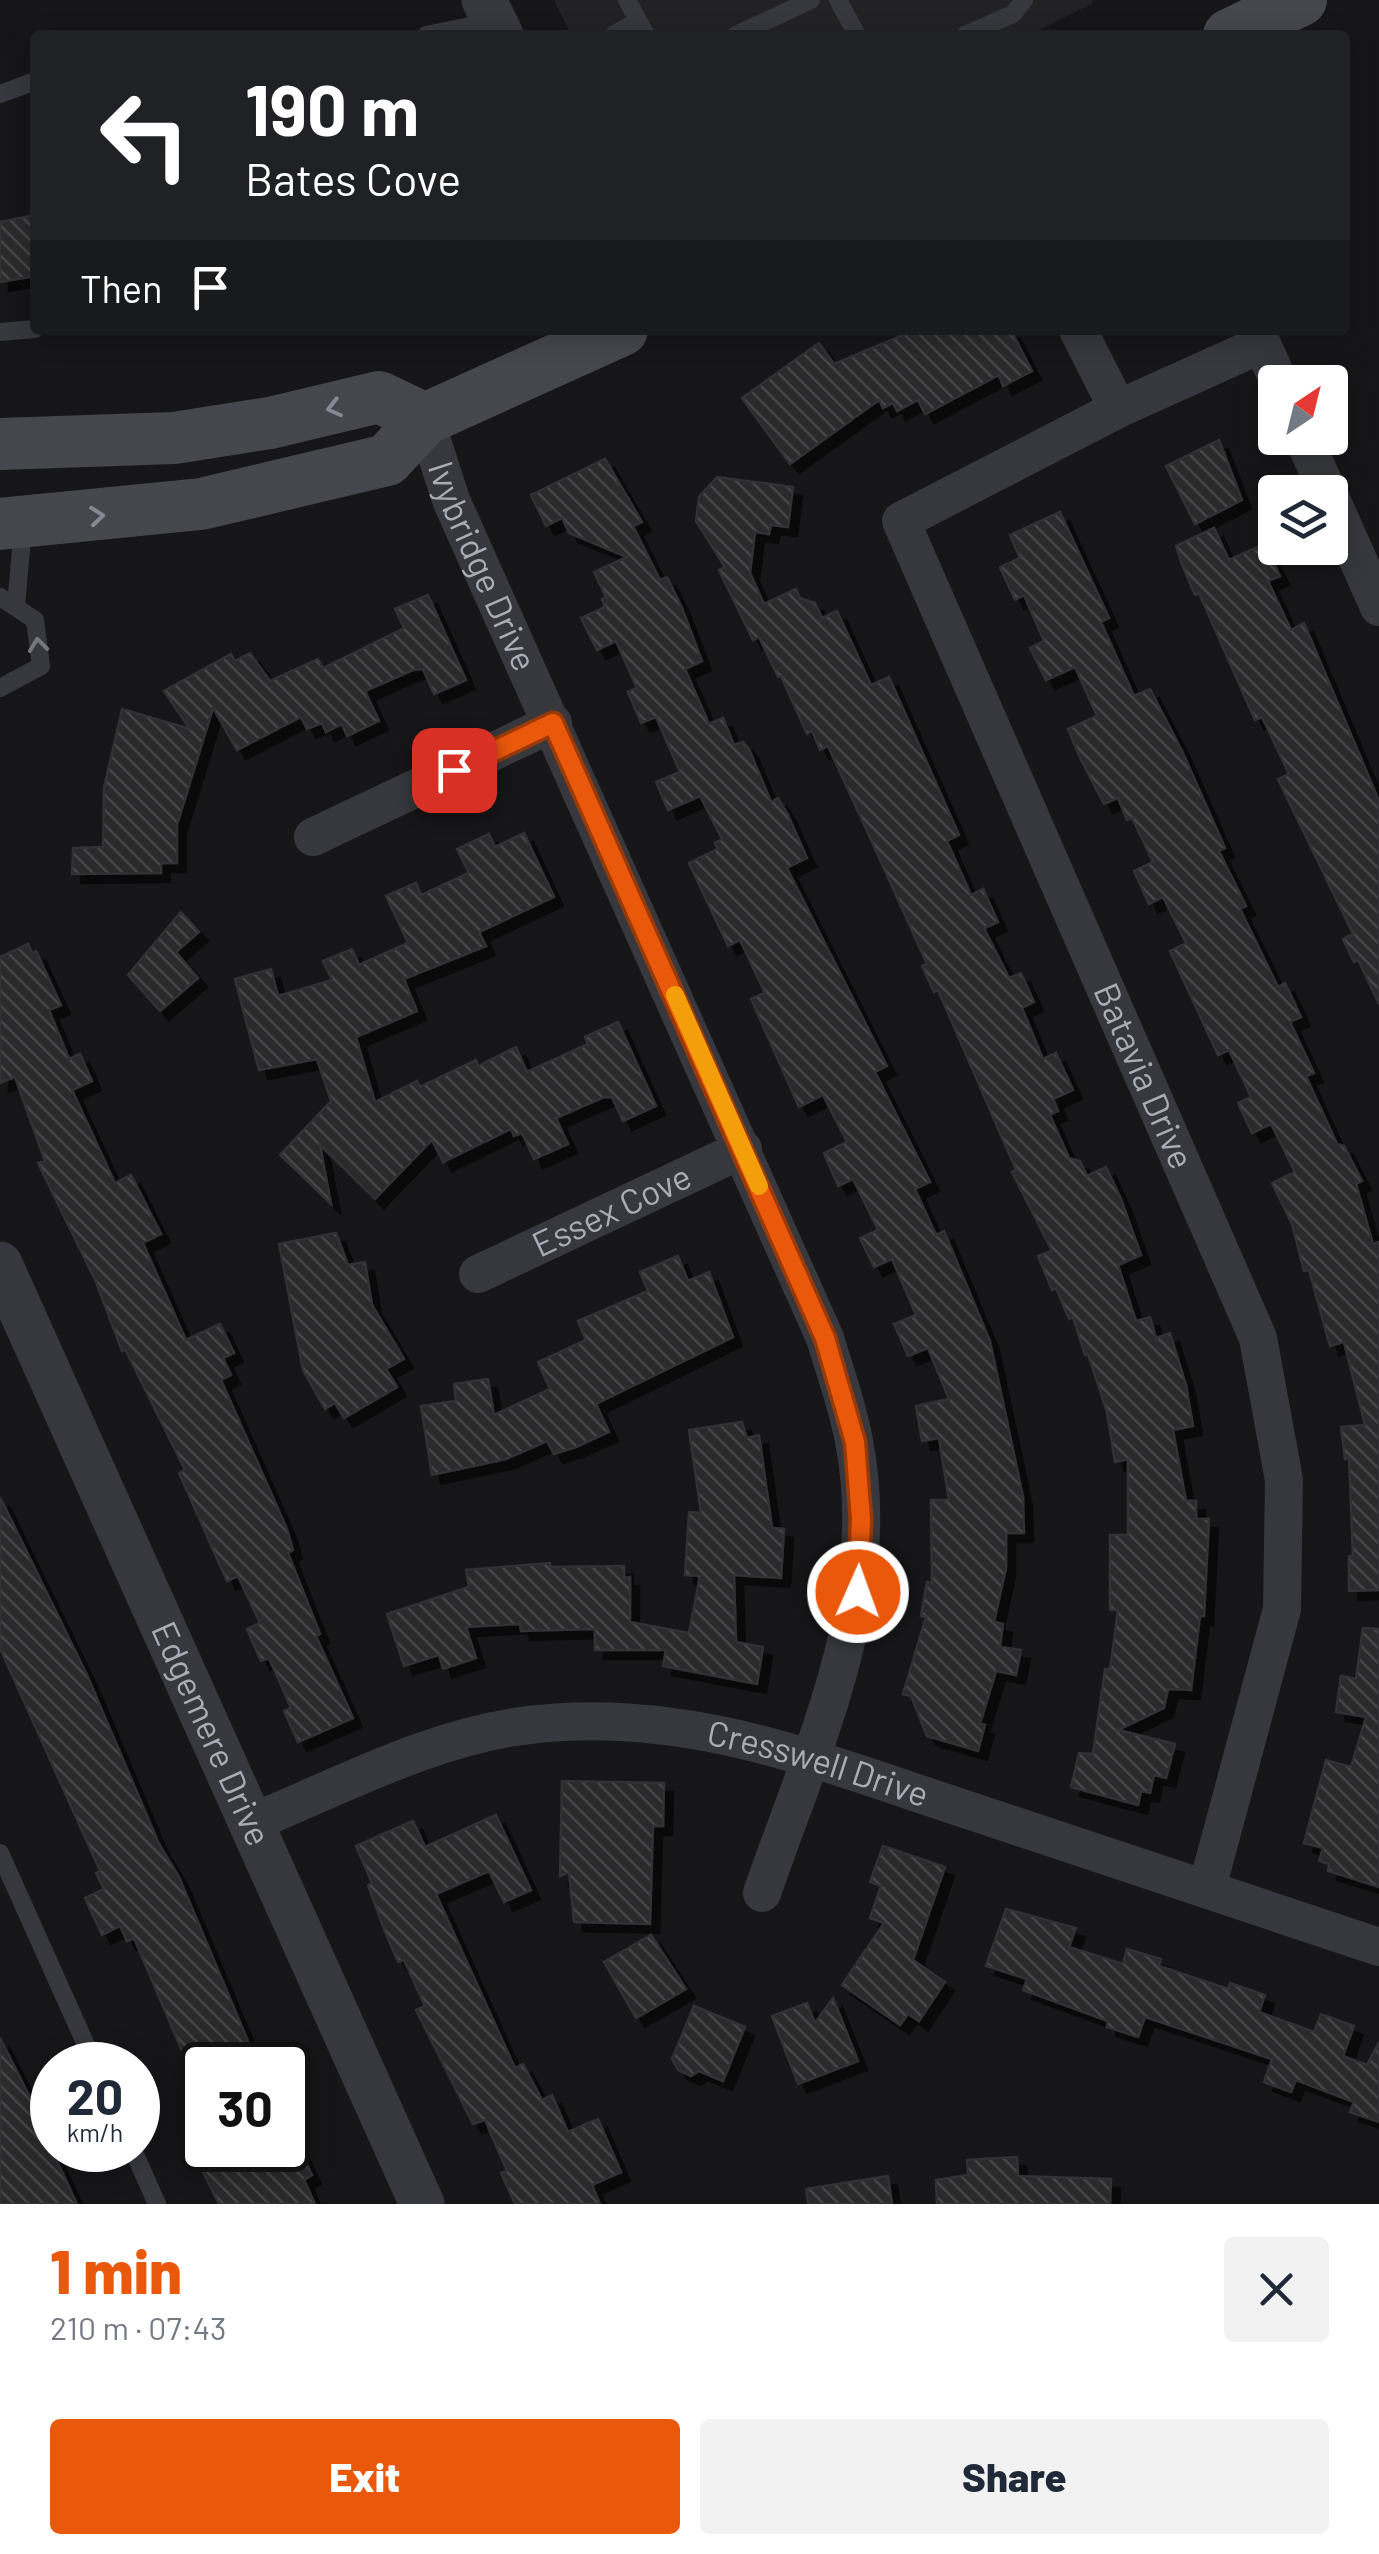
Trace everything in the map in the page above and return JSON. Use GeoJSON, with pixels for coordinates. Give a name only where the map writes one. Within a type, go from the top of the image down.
{"type":"FeatureCollection","features":[{"type":"Feature","properties":{"kind":"main road"},"geometry":{"type":"LineString","coordinates":[[1239,30],[1301,0]]}},
{"type":"Feature","properties":{"kind":"main road"},"geometry":{"type":"LineString","coordinates":[[12,523],[201,504],[387,460],[425,418],[611,335]]}},
{"type":"Feature","properties":{"kind":"main road"},"geometry":{"type":"LineString","coordinates":[[0,444],[174,438],[270,424],[380,397],[425,418]]}},
{"type":"Feature","properties":{"kind":"street"},"geometry":{"type":"LineString","coordinates":[[1081,335],[1118,409],[1262,344],[1271,365]]}},
{"type":"Feature","properties":{"kind":"street","name":"Batavia Drive"},"geometry":{"type":"LineString","coordinates":[[1118,409],[901,522],[1258,1338],[1284,1480],[1282,1608],[1207,1888]]}},
{"type":"Feature","properties":{"kind":"street","name":"Ivybridge Drive"},"geometry":{"type":"LineString","coordinates":[[425,418],[451,500],[825,1338],[855,1442],[861,1519],[858,1592],[842,1663],[762,1893]]}},
{"type":"Feature","properties":{"kind":"street"},"geometry":{"type":"LineString","coordinates":[[1348,538],[1379,607]]}},
{"type":"Feature","properties":{"kind":"street"},"geometry":{"type":"LineString","coordinates":[[313,838],[553,723]]}},
{"type":"Feature","properties":{"kind":"street","name":"Essex Cove"},"geometry":{"type":"LineString","coordinates":[[478,1274],[743,1149]]}},
{"type":"Feature","properties":{"kind":"street","name":"Edgemere Drive"},"geometry":{"type":"LineString","coordinates":[[0,1264],[422,2204]]}},
{"type":"Feature","properties":{"kind":"street","name":"Cresswell Drive"},"geometry":{"type":"LineString","coordinates":[[251,1823],[444,1745],[526,1725],[612,1720],[696,1727],[808,1758],[1379,1947]]}},
{"type":"Feature","properties":{"kind":"lane"},"geometry":{"type":"LineString","coordinates":[[627,0],[642,28]]}},
{"type":"Feature","properties":{"kind":"lane"},"geometry":{"type":"LineString","coordinates":[[747,30],[811,0]]}},
{"type":"Feature","properties":{"kind":"lane"},"geometry":{"type":"LineString","coordinates":[[838,0],[854,30]]}},
{"type":"Feature","properties":{"kind":"lane"},"geometry":{"type":"LineString","coordinates":[[976,30],[1013,14],[1024,0]]}},
{"type":"Feature","properties":{"kind":"lane"},"geometry":{"type":"LineString","coordinates":[[447,30],[493,19]]}},
{"type":"Feature","properties":{"kind":"lane"},"geometry":{"type":"LineString","coordinates":[[0,94],[30,84]]}},
{"type":"Feature","properties":{"kind":"lane"},"geometry":{"type":"LineString","coordinates":[[0,332],[30,329]]}},
{"type":"Feature","properties":{"kind":"lane"},"geometry":{"type":"LineString","coordinates":[[0,688],[41,666],[35,620],[8,601],[12,523]]}},
{"type":"Feature","properties":{"kind":"lane"},"geometry":{"type":"LineString","coordinates":[[0,1853],[85,2042]]}},
{"type":"Feature","properties":{"kind":"lane"},"geometry":{"type":"LineString","coordinates":[[143,2172],[157,2204]]}},
{"type":"Feature","properties":{"kind":"shaded area"},"geometry":{"type":"Polygon","coordinates":[[[554,0],[1093,3],[1039,30],[569,30],[554,0]]]}},
{"type":"Feature","properties":{"kind":"building"},"geometry":{"type":"Polygon","coordinates":[[[30,216],[30,277],[0,282],[0,222],[30,216]]]}},
{"type":"Feature","properties":{"kind":"building"},"geometry":{"type":"Polygon","coordinates":[[[903,335],[1014,335],[1032,371],[1003,386],[999,375],[925,414],[918,400],[897,411],[893,403],[883,408],[879,400],[790,464],[742,398],[819,343],[834,364],[903,335]]]}},
{"type":"Feature","properties":{"kind":"building"},"geometry":{"type":"Polygon","coordinates":[[[1219,440],[1242,500],[1195,524],[1166,466],[1219,440]]]}},
{"type":"Feature","properties":{"kind":"building"},"geometry":{"type":"Polygon","coordinates":[[[605,459],[642,522],[633,526],[660,580],[667,577],[682,608],[702,661],[685,669],[709,724],[723,718],[734,745],[743,742],[749,749],[771,802],[778,798],[807,858],[787,868],[887,1066],[875,1072],[930,1182],[915,1189],[936,1235],[944,1231],[990,1341],[1023,1497],[1024,1533],[1006,1533],[1006,1568],[994,1622],[1003,1624],[1000,1647],[1021,1650],[1016,1675],[996,1671],[980,1724],[985,1725],[978,1751],[927,1736],[911,1696],[903,1694],[926,1617],[921,1616],[927,1582],[932,1583],[931,1500],[949,1500],[939,1438],[922,1441],[916,1406],[949,1399],[928,1348],[908,1356],[894,1324],[916,1315],[892,1259],[874,1267],[860,1238],[878,1230],[853,1179],[838,1186],[824,1153],[847,1142],[823,1095],[799,1107],[751,999],[765,993],[740,940],[728,946],[689,863],[718,849],[715,843],[722,839],[700,796],[668,810],[656,782],[680,772],[656,717],[641,723],[628,692],[637,688],[616,641],[597,650],[581,618],[605,607],[602,599],[606,597],[594,572],[627,557],[569,533],[562,518],[546,526],[531,495],[605,459]]]}},
{"type":"Feature","properties":{"kind":"building"},"geometry":{"type":"Polygon","coordinates":[[[717,477],[793,487],[788,527],[771,525],[769,534],[755,532],[750,573],[764,604],[796,589],[800,598],[815,603],[822,618],[837,611],[871,685],[889,677],[959,835],[947,841],[971,895],[983,889],[998,922],[984,928],[1009,978],[1021,973],[1034,1002],[1022,1008],[1043,1059],[1056,1053],[1073,1090],[1053,1099],[1058,1111],[1050,1115],[1069,1158],[1080,1161],[1087,1176],[1106,1167],[1121,1199],[1141,1255],[1118,1265],[1136,1321],[1150,1317],[1156,1338],[1170,1333],[1186,1385],[1193,1426],[1173,1430],[1186,1501],[1196,1501],[1196,1519],[1209,1519],[1204,1616],[1200,1616],[1191,1690],[1168,1689],[1164,1708],[1118,1730],[1175,1744],[1166,1778],[1154,1775],[1150,1793],[1141,1791],[1138,1805],[1071,1787],[1079,1753],[1093,1754],[1105,1669],[1110,1670],[1118,1610],[1110,1610],[1110,1535],[1128,1535],[1128,1459],[1115,1462],[1107,1412],[1088,1354],[1085,1355],[1073,1317],[1069,1319],[1056,1288],[1052,1290],[1038,1256],[1052,1251],[1012,1172],[1016,1170],[938,990],[934,992],[922,966],[927,964],[828,746],[820,750],[812,731],[807,734],[759,637],[753,640],[719,570],[725,567],[696,521],[699,497],[717,477]]]}},
{"type":"Feature","properties":{"kind":"building"},"geometry":{"type":"Polygon","coordinates":[[[1060,512],[1109,618],[1101,622],[1134,696],[1150,689],[1182,751],[1225,848],[1219,851],[1246,906],[1240,909],[1278,987],[1285,983],[1301,1017],[1290,1022],[1314,1073],[1306,1076],[1337,1144],[1344,1146],[1362,1181],[1356,1184],[1373,1244],[1379,1242],[1379,1590],[1349,1591],[1349,1556],[1353,1556],[1349,1458],[1345,1459],[1341,1427],[1365,1425],[1344,1342],[1330,1346],[1309,1270],[1304,1271],[1292,1224],[1272,1183],[1295,1172],[1271,1124],[1252,1133],[1238,1103],[1251,1097],[1229,1050],[1218,1055],[1170,951],[1186,943],[1163,897],[1149,904],[1134,871],[1153,862],[1118,798],[1104,804],[1081,760],[1068,729],[1097,716],[1075,667],[1046,680],[1030,648],[1044,641],[1024,595],[1015,600],[1000,567],[1020,558],[1010,535],[1060,512]]]}},
{"type":"Feature","properties":{"kind":"building"},"geometry":{"type":"Polygon","coordinates":[[[1214,528],[1229,560],[1258,547],[1258,565],[1275,565],[1280,576],[1268,581],[1291,630],[1304,623],[1379,801],[1379,1004],[1343,939],[1353,934],[1278,779],[1289,774],[1262,717],[1255,720],[1176,546],[1214,528]]]}},
{"type":"Feature","properties":{"kind":"building"},"geometry":{"type":"Polygon","coordinates":[[[428,595],[466,680],[434,694],[423,669],[413,670],[365,691],[379,721],[347,736],[342,724],[326,732],[322,723],[307,729],[301,717],[237,750],[213,708],[177,825],[177,863],[161,863],[161,873],[72,874],[73,848],[103,847],[104,788],[122,709],[190,729],[164,691],[231,654],[235,661],[250,653],[270,681],[318,659],[323,668],[404,628],[395,609],[428,595]]]}},
{"type":"Feature","properties":{"kind":"building"},"geometry":{"type":"Polygon","coordinates":[[[524,833],[554,897],[479,932],[486,946],[404,979],[417,1011],[356,1037],[375,1102],[417,1081],[420,1087],[476,1060],[478,1066],[516,1047],[527,1072],[588,1044],[585,1037],[618,1022],[656,1106],[623,1121],[612,1097],[604,1097],[556,1118],[568,1144],[534,1159],[522,1133],[514,1136],[511,1129],[443,1162],[432,1140],[375,1199],[320,1145],[331,1204],[280,1155],[331,1101],[317,1059],[259,1070],[235,979],[271,969],[278,996],[332,980],[323,961],[352,949],[359,965],[408,943],[386,896],[416,883],[421,895],[469,873],[457,849],[489,834],[495,847],[524,833]]]}},
{"type":"Feature","properties":{"kind":"building"},"geometry":{"type":"Polygon","coordinates":[[[181,912],[199,932],[176,952],[198,978],[160,1011],[128,975],[181,912]]]}},
{"type":"Feature","properties":{"kind":"building"},"geometry":{"type":"Polygon","coordinates":[[[28,944],[32,953],[36,951],[61,1005],[49,1010],[69,1059],[80,1054],[92,1081],[72,1090],[115,1183],[131,1175],[161,1234],[143,1243],[186,1340],[220,1324],[234,1353],[223,1358],[231,1375],[221,1380],[287,1529],[293,1550],[288,1553],[320,1634],[316,1636],[353,1718],[298,1742],[284,1711],[291,1708],[269,1658],[261,1661],[247,1629],[260,1623],[238,1576],[227,1581],[179,1473],[185,1470],[125,1349],[122,1351],[96,1282],[38,1163],[45,1161],[15,1077],[0,1083],[0,957],[28,944]]]}},
{"type":"Feature","properties":{"kind":"building"},"geometry":{"type":"Polygon","coordinates":[[[336,1233],[348,1265],[365,1262],[372,1305],[404,1359],[386,1369],[397,1387],[344,1418],[335,1403],[325,1409],[303,1370],[279,1244],[336,1233]]]}},
{"type":"Feature","properties":{"kind":"building"},"geometry":{"type":"Polygon","coordinates":[[[678,1256],[688,1281],[709,1272],[733,1337],[596,1404],[609,1432],[554,1454],[547,1441],[506,1459],[432,1475],[421,1406],[456,1401],[454,1384],[488,1379],[494,1415],[550,1389],[538,1362],[586,1340],[578,1321],[648,1291],[640,1272],[678,1256]]]}},
{"type":"Feature","properties":{"kind":"building"},"geometry":{"type":"Polygon","coordinates":[[[742,1422],[747,1438],[759,1435],[772,1528],[784,1529],[781,1578],[734,1575],[736,1642],[763,1647],[757,1684],[663,1666],[666,1650],[595,1650],[595,1629],[521,1631],[520,1624],[466,1627],[476,1658],[443,1669],[439,1655],[404,1666],[387,1614],[469,1587],[466,1570],[550,1563],[550,1567],[624,1566],[624,1578],[630,1577],[630,1622],[689,1633],[700,1576],[685,1575],[689,1512],[701,1513],[689,1430],[742,1422]]]}},
{"type":"Feature","properties":{"kind":"building"},"geometry":{"type":"Polygon","coordinates":[[[0,1497],[87,1675],[248,2042],[180,2042],[180,2046],[134,1938],[127,1941],[120,1926],[102,1935],[85,1898],[104,1889],[96,1873],[100,1871],[0,1648],[0,1497]]]}},
{"type":"Feature","properties":{"kind":"building"},"geometry":{"type":"Polygon","coordinates":[[[1363,1628],[1379,1629],[1379,1887],[1328,1871],[1329,1864],[1319,1861],[1323,1848],[1304,1843],[1326,1760],[1351,1767],[1366,1717],[1336,1712],[1341,1676],[1356,1679],[1363,1628]]]}},
{"type":"Feature","properties":{"kind":"building"},"geometry":{"type":"Polygon","coordinates":[[[562,1781],[664,1783],[663,1826],[653,1826],[650,1924],[574,1922],[569,1872],[560,1876],[562,1781]]]}},
{"type":"Feature","properties":{"kind":"building"},"geometry":{"type":"Polygon","coordinates":[[[496,1815],[531,1890],[504,1902],[489,1871],[436,1894],[515,2068],[523,2064],[542,2100],[552,2095],[568,2132],[598,2119],[621,2172],[592,2185],[600,2204],[515,2204],[501,2173],[507,2171],[485,2120],[473,2124],[416,2010],[425,2006],[404,1960],[398,1962],[356,1846],[413,1821],[425,1847],[496,1815]]]}},
{"type":"Feature","properties":{"kind":"building"},"geometry":{"type":"Polygon","coordinates":[[[883,1846],[945,1867],[913,1960],[945,1982],[919,2021],[908,2014],[900,2025],[842,1985],[884,1923],[870,1918],[881,1886],[870,1882],[883,1846]]]}},
{"type":"Feature","properties":{"kind":"building"},"geometry":{"type":"Polygon","coordinates":[[[1006,1909],[1076,1928],[1069,1947],[1123,1964],[1127,1949],[1161,1959],[1159,1966],[1228,1989],[1230,1983],[1265,1995],[1259,2012],[1314,2032],[1321,2014],[1354,2026],[1343,2056],[1367,2065],[1379,2042],[1379,2122],[1350,2112],[1354,2102],[1296,2080],[1291,2092],[1264,2082],[1272,2059],[1145,2017],[1138,2037],[1107,2027],[1108,2021],[1023,1990],[1027,1979],[986,1966],[1006,1909]]]}},
{"type":"Feature","properties":{"kind":"building"},"geometry":{"type":"Polygon","coordinates":[[[651,1935],[686,1989],[636,2018],[604,1962],[651,1935]]]}},
{"type":"Feature","properties":{"kind":"building"},"geometry":{"type":"Polygon","coordinates":[[[833,1998],[858,2061],[798,2084],[772,2016],[807,2003],[815,2023],[833,1998]]]}},
{"type":"Feature","properties":{"kind":"building"},"geometry":{"type":"Polygon","coordinates":[[[694,2006],[745,2027],[723,2081],[699,2071],[691,2076],[678,2070],[672,2059],[694,2006]]]}},
{"type":"Feature","properties":{"kind":"building"},"geometry":{"type":"Polygon","coordinates":[[[0,2038],[30,2097],[30,2172],[62,2172],[77,2204],[0,2204],[0,2038]]]}},
{"type":"Feature","properties":{"kind":"building"},"geometry":{"type":"Polygon","coordinates":[[[1017,2157],[1018,2176],[1111,2179],[1110,2204],[937,2204],[936,2180],[968,2175],[967,2160],[1017,2157]]]}},
{"type":"Feature","properties":{"kind":"building"},"geometry":{"type":"Polygon","coordinates":[[[310,2171],[312,2175],[304,2180],[315,2204],[219,2204],[203,2172],[310,2171]]]}},
{"type":"Feature","properties":{"kind":"building"},"geometry":{"type":"Polygon","coordinates":[[[888,2176],[892,2204],[808,2204],[806,2189],[888,2176]]]}},
{"type":"Feature","properties":{"kind":"slow traffic"},"geometry":{"type":"LineString","coordinates":[[675,995],[759,1186]]}},
{"type":"Feature","properties":{"kind":"route"},"geometry":{"type":"LineString","coordinates":[[454,770],[553,723],[825,1338],[855,1442],[861,1519],[858,1592]]}}]}
